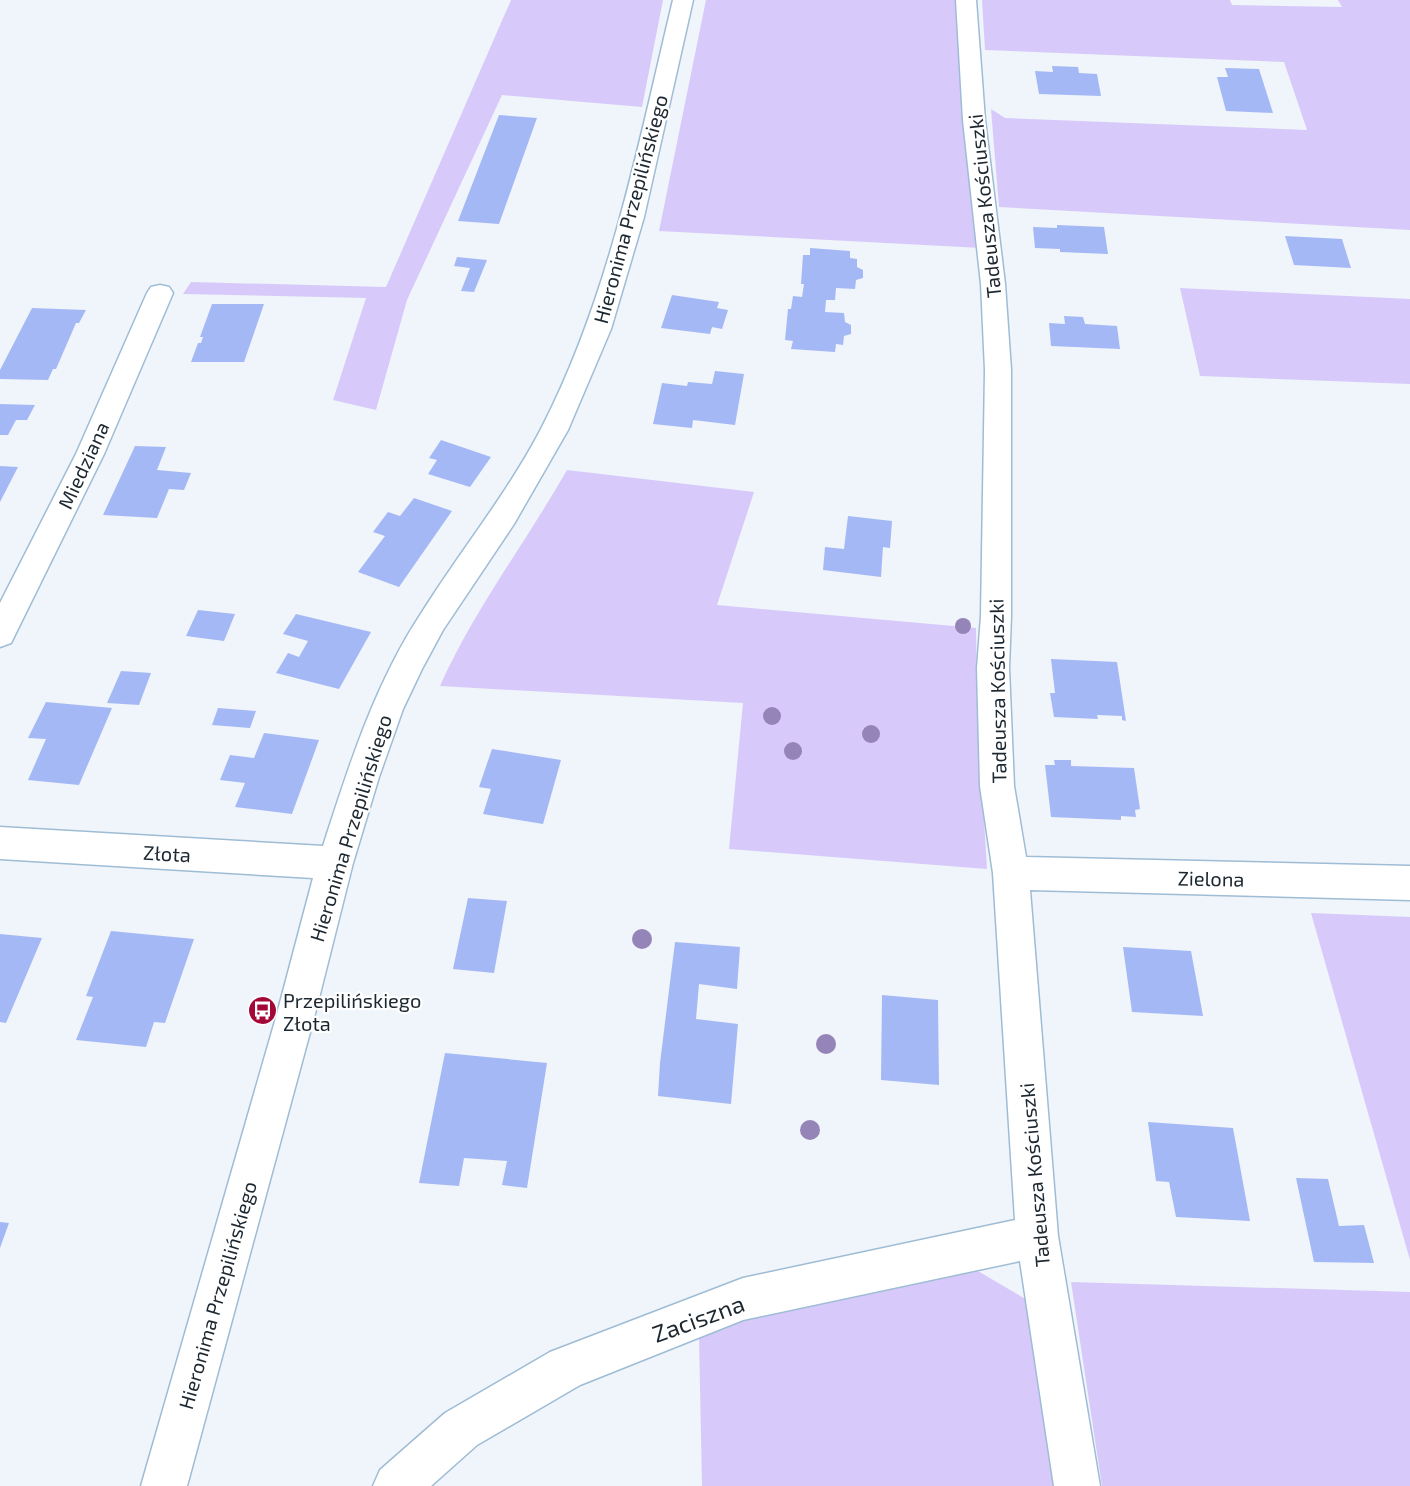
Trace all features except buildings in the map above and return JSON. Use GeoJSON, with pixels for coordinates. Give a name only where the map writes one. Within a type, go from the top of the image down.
{"type":"FeatureCollection","features":[{"type":"Feature","properties":{"kind":"street","name":"Hieronima Przepilińskiego"},"geometry":{"type":"LineString","coordinates":[[164,1486],[296,1014],[335,862],[387,709],[432,621],[504,516],[554,430],[597,328],[632,217],[683,0]]}},
{"type":"Feature","properties":{"kind":"street","name":"Tadeusza Kościuszki"},"geometry":{"type":"LineString","coordinates":[[966,0],[974,120],[993,284],[998,370],[993,680],[997,786],[1011,873],[1037,1236],[1077,1486]]}},
{"type":"Feature","properties":{"kind":"street","name":"Miedziana"},"geometry":{"type":"LineString","coordinates":[[0,634],[90,454],[160,293]]}},
{"type":"Feature","properties":{"kind":"street","name":"Złota"},"geometry":{"type":"LineString","coordinates":[[0,843],[335,862]]}},
{"type":"Feature","properties":{"kind":"street","name":"Zielona"},"geometry":{"type":"LineString","coordinates":[[1011,873],[1410,883]]}},
{"type":"Feature","properties":{"kind":"street","name":"Zaciszna"},"geometry":{"type":"LineString","coordinates":[[396,1486],[460,1429],[566,1368],[743,1299],[1037,1236]]}},
{"type":"Feature","properties":{"kind":"shaded area"},"geometry":{"type":"Polygon","coordinates":[[[511,0],[663,0],[642,107],[502,95],[407,300],[376,410],[333,400],[366,298],[183,294],[191,282],[386,287],[511,0]]]}},
{"type":"Feature","properties":{"kind":"shaded area"},"geometry":{"type":"Polygon","coordinates":[[[706,0],[957,0],[981,248],[659,231],[706,0]]]}},
{"type":"Feature","properties":{"kind":"shaded area"},"geometry":{"type":"Polygon","coordinates":[[[982,0],[1230,0],[1232,5],[1342,7],[1338,0],[1410,0],[1410,230],[999,207],[991,109],[1005,118],[1307,130],[1284,62],[985,50],[982,0]]]}},
{"type":"Feature","properties":{"kind":"shaded area"},"geometry":{"type":"Polygon","coordinates":[[[1180,288],[1410,299],[1410,384],[1200,376],[1180,288]]]}},
{"type":"Feature","properties":{"kind":"shaded area"},"geometry":{"type":"Polygon","coordinates":[[[567,470],[754,492],[717,605],[976,628],[977,700],[987,869],[729,849],[743,703],[440,686],[468,630],[567,470]]]}},
{"type":"Feature","properties":{"kind":"shaded area"},"geometry":{"type":"Polygon","coordinates":[[[1311,913],[1410,917],[1410,1260],[1311,913]]]}},
{"type":"Feature","properties":{"kind":"shaded area"},"geometry":{"type":"Polygon","coordinates":[[[971,1267],[1029,1301],[1056,1486],[702,1486],[699,1337],[770,1308],[971,1267]]]}},
{"type":"Feature","properties":{"kind":"shaded area"},"geometry":{"type":"Polygon","coordinates":[[[1071,1282],[1410,1292],[1410,1486],[1102,1486],[1071,1282]]]}},
{"type":"Feature","properties":{"kind":"place","name":"Przepilińskiego Złota"},"geometry":{"type":"Point","coordinates":[262,1011]}}]}
